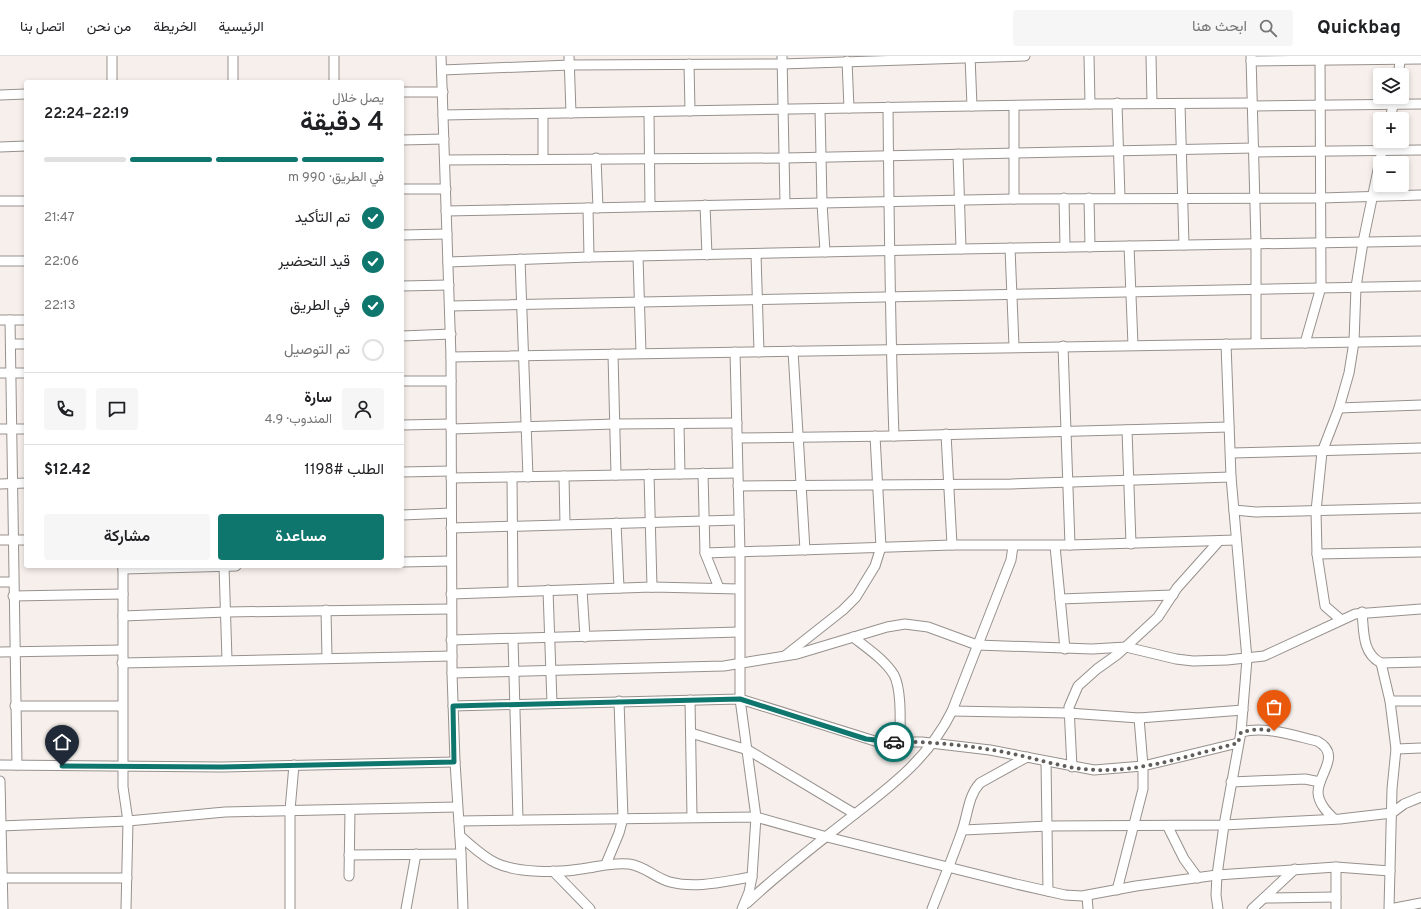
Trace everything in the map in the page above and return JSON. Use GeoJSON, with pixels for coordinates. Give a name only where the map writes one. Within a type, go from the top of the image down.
{"type":"FeatureCollection","features":[{"type":"Feature","properties":{"kind":"street"},"geometry":{"type":"LineString","coordinates":[[112,56],[112,80]]}},
{"type":"Feature","properties":{"kind":"street"},"geometry":{"type":"LineString","coordinates":[[233,56],[233,80]]}},
{"type":"Feature","properties":{"kind":"street"},"geometry":{"type":"LineString","coordinates":[[334,56],[334,80]]}},
{"type":"Feature","properties":{"kind":"street"},"geometry":{"type":"LineString","coordinates":[[442,56],[451,334],[451,640],[454,762],[460,836],[463,909]]}},
{"type":"Feature","properties":{"kind":"street"},"geometry":{"type":"LineString","coordinates":[[442,70],[569,60],[611,60],[689,64],[701,60],[847,61],[906,58],[1025,56]]}},
{"type":"Feature","properties":{"kind":"street"},"geometry":{"type":"LineString","coordinates":[[1089,56],[1090,104]]}},
{"type":"Feature","properties":{"kind":"street"},"geometry":{"type":"LineString","coordinates":[[1151,56],[1152,103]]}},
{"type":"Feature","properties":{"kind":"street"},"geometry":{"type":"LineString","coordinates":[[970,57],[972,106]]}},
{"type":"Feature","properties":{"kind":"street"},"geometry":{"type":"LineString","coordinates":[[1399,68],[1401,57]]}},
{"type":"Feature","properties":{"kind":"street"},"geometry":{"type":"LineString","coordinates":[[1256,343],[1256,243],[1251,59],[1401,57],[1421,59]]}},
{"type":"Feature","properties":{"kind":"street"},"geometry":{"type":"LineString","coordinates":[[1305,343],[1321,287],[1320,58]]}},
{"type":"Feature","properties":{"kind":"street"},"geometry":{"type":"LineString","coordinates":[[569,60],[571,113]]}},
{"type":"Feature","properties":{"kind":"street"},"geometry":{"type":"LineString","coordinates":[[782,60],[785,203]]}},
{"type":"Feature","properties":{"kind":"street"},"geometry":{"type":"LineString","coordinates":[[847,61],[849,108]]}},
{"type":"Feature","properties":{"kind":"street"},"geometry":{"type":"LineString","coordinates":[[689,64],[690,111]]}},
{"type":"Feature","properties":{"kind":"street"},"geometry":{"type":"LineString","coordinates":[[404,92],[443,92]]}},
{"type":"Feature","properties":{"kind":"street"},"geometry":{"type":"LineString","coordinates":[[0,94],[24,94]]}},
{"type":"Feature","properties":{"kind":"street"},"geometry":{"type":"LineString","coordinates":[[443,116],[1117,103],[1320,106],[1373,102]]}},
{"type":"Feature","properties":{"kind":"street"},"geometry":{"type":"LineString","coordinates":[[1117,103],[1120,198]]}},
{"type":"Feature","properties":{"kind":"street"},"geometry":{"type":"LineString","coordinates":[[1409,103],[1421,104]]}},
{"type":"Feature","properties":{"kind":"street"},"geometry":{"type":"LineString","coordinates":[[1180,104],[1184,245]]}},
{"type":"Feature","properties":{"kind":"street"},"geometry":{"type":"LineString","coordinates":[[1014,106],[1014,199]]}},
{"type":"Feature","properties":{"kind":"street"},"geometry":{"type":"LineString","coordinates":[[888,108],[891,251],[890,349],[894,436]]}},
{"type":"Feature","properties":{"kind":"street"},"geometry":{"type":"LineString","coordinates":[[820,109],[822,203],[825,252]]}},
{"type":"Feature","properties":{"kind":"street"},"geometry":{"type":"LineString","coordinates":[[649,113],[650,206]]}},
{"type":"Feature","properties":{"kind":"street"},"geometry":{"type":"LineString","coordinates":[[543,114],[543,159]]}},
{"type":"Feature","properties":{"kind":"street"},"geometry":{"type":"LineString","coordinates":[[404,140],[444,139]]}},
{"type":"Feature","properties":{"kind":"street"},"geometry":{"type":"LineString","coordinates":[[0,147],[24,146]]}},
{"type":"Feature","properties":{"kind":"street"},"geometry":{"type":"LineString","coordinates":[[1340,620],[1325,606],[1317,554],[1316,511],[1322,452],[1339,408],[1349,373],[1354,342],[1356,287],[1363,242],[1383,148]]}},
{"type":"Feature","properties":{"kind":"street"},"geometry":{"type":"LineString","coordinates":[[445,160],[785,158],[1181,150],[1320,152],[1421,150]]}},
{"type":"Feature","properties":{"kind":"street"},"geometry":{"type":"LineString","coordinates":[[958,154],[961,249]]}},
{"type":"Feature","properties":{"kind":"street"},"geometry":{"type":"LineString","coordinates":[[596,158],[598,208]]}},
{"type":"Feature","properties":{"kind":"street"},"geometry":{"type":"LineString","coordinates":[[404,189],[446,189]]}},
{"type":"Feature","properties":{"kind":"street"},"geometry":{"type":"LineString","coordinates":[[446,211],[1064,198],[1321,198],[1421,195]]}},
{"type":"Feature","properties":{"kind":"street"},"geometry":{"type":"LineString","coordinates":[[1064,198],[1065,247]]}},
{"type":"Feature","properties":{"kind":"street"},"geometry":{"type":"LineString","coordinates":[[1089,198],[1090,247]]}},
{"type":"Feature","properties":{"kind":"street"},"geometry":{"type":"LineString","coordinates":[[0,201],[24,201]]}},
{"type":"Feature","properties":{"kind":"street"},"geometry":{"type":"LineString","coordinates":[[704,205],[707,255]]}},
{"type":"Feature","properties":{"kind":"street"},"geometry":{"type":"LineString","coordinates":[[588,208],[590,257]]}},
{"type":"Feature","properties":{"kind":"street"},"geometry":{"type":"LineString","coordinates":[[404,235],[447,234]]}},
{"type":"Feature","properties":{"kind":"street"},"geometry":{"type":"LineString","coordinates":[[448,262],[590,257],[1421,241]]}},
{"type":"Feature","properties":{"kind":"street"},"geometry":{"type":"LineString","coordinates":[[1129,246],[1133,345]]}},
{"type":"Feature","properties":{"kind":"street"},"geometry":{"type":"LineString","coordinates":[[1010,248],[1014,346]]}},
{"type":"Feature","properties":{"kind":"street"},"geometry":{"type":"LineString","coordinates":[[756,254],[759,352]]}},
{"type":"Feature","properties":{"kind":"street"},"geometry":{"type":"LineString","coordinates":[[638,256],[641,353]]}},
{"type":"Feature","properties":{"kind":"street"},"geometry":{"type":"LineString","coordinates":[[520,259],[528,477]]}},
{"type":"Feature","properties":{"kind":"street"},"geometry":{"type":"LineString","coordinates":[[0,261],[24,261]]}},
{"type":"Feature","properties":{"kind":"street"},"geometry":{"type":"LineString","coordinates":[[404,286],[449,285]]}},
{"type":"Feature","properties":{"kind":"street"},"geometry":{"type":"LineString","coordinates":[[450,306],[1421,286]]}},
{"type":"Feature","properties":{"kind":"street"},"geometry":{"type":"LineString","coordinates":[[0,320],[24,320]]}},
{"type":"Feature","properties":{"kind":"street"},"geometry":{"type":"LineString","coordinates":[[10,320],[13,429],[12,540],[16,765]]}},
{"type":"Feature","properties":{"kind":"street"},"geometry":{"type":"LineString","coordinates":[[404,336],[451,334]]}},
{"type":"Feature","properties":{"kind":"street"},"geometry":{"type":"LineString","coordinates":[[451,357],[1014,346],[1421,341]]}},
{"type":"Feature","properties":{"kind":"street"},"geometry":{"type":"LineString","coordinates":[[11,344],[24,344]]}},
{"type":"Feature","properties":{"kind":"street"},"geometry":{"type":"LineString","coordinates":[[1218,909],[1216,895],[1217,875],[1231,782],[1241,732],[1247,659],[1231,477],[1226,344]]}},
{"type":"Feature","properties":{"kind":"street"},"geometry":{"type":"LineString","coordinates":[[1063,346],[1070,546]]}},
{"type":"Feature","properties":{"kind":"street"},"geometry":{"type":"LineString","coordinates":[[793,351],[802,486],[804,550]]}},
{"type":"Feature","properties":{"kind":"street"},"geometry":{"type":"LineString","coordinates":[[735,352],[740,553],[740,699],[756,817],[752,877],[744,907]]}},
{"type":"Feature","properties":{"kind":"street"},"geometry":{"type":"LineString","coordinates":[[613,354],[616,475]]}},
{"type":"Feature","properties":{"kind":"street"},"geometry":{"type":"LineString","coordinates":[[0,373],[24,373]]}},
{"type":"Feature","properties":{"kind":"street"},"geometry":{"type":"LineString","coordinates":[[404,381],[451,381]]}},
{"type":"Feature","properties":{"kind":"street"},"geometry":{"type":"LineString","coordinates":[[1339,408],[1421,405]]}},
{"type":"Feature","properties":{"kind":"street"},"geometry":{"type":"LineString","coordinates":[[404,425],[526,427],[615,424],[736,423]]}},
{"type":"Feature","properties":{"kind":"street"},"geometry":{"type":"LineString","coordinates":[[680,424],[680,474]]}},
{"type":"Feature","properties":{"kind":"street"},"geometry":{"type":"LineString","coordinates":[[737,438],[894,436],[1066,430],[1229,427]]}},
{"type":"Feature","properties":{"kind":"street"},"geometry":{"type":"LineString","coordinates":[[0,429],[24,429]]}},
{"type":"Feature","properties":{"kind":"street"},"geometry":{"type":"LineString","coordinates":[[1127,430],[1131,544]]}},
{"type":"Feature","properties":{"kind":"street"},"geometry":{"type":"LineString","coordinates":[[946,434],[952,545]]}},
{"type":"Feature","properties":{"kind":"street"},"geometry":{"type":"LineString","coordinates":[[785,656],[843,610],[856,597],[875,566],[881,547],[875,436]]}},
{"type":"Feature","properties":{"kind":"street"},"geometry":{"type":"LineString","coordinates":[[1231,453],[1322,452],[1421,448]]}},
{"type":"Feature","properties":{"kind":"street"},"geometry":{"type":"LineString","coordinates":[[404,472],[512,477],[737,473]]}},
{"type":"Feature","properties":{"kind":"street"},"geometry":{"type":"LineString","coordinates":[[703,473],[705,554],[719,588]]}},
{"type":"Feature","properties":{"kind":"street"},"geometry":{"type":"LineString","coordinates":[[649,474],[652,587]]}},
{"type":"Feature","properties":{"kind":"street"},"geometry":{"type":"LineString","coordinates":[[564,476],[565,524]]}},
{"type":"Feature","properties":{"kind":"street"},"geometry":{"type":"LineString","coordinates":[[512,477],[512,591]]}},
{"type":"Feature","properties":{"kind":"street"},"geometry":{"type":"LineString","coordinates":[[738,486],[1129,482],[1231,477]]}},
{"type":"Feature","properties":{"kind":"street"},"geometry":{"type":"LineString","coordinates":[[0,484],[24,484]]}},
{"type":"Feature","properties":{"kind":"street"},"geometry":{"type":"LineString","coordinates":[[1234,510],[1256,512],[1421,508]]}},
{"type":"Feature","properties":{"kind":"street"},"geometry":{"type":"LineString","coordinates":[[404,515],[451,513]]}},
{"type":"Feature","properties":{"kind":"street"},"geometry":{"type":"LineString","coordinates":[[451,528],[513,525],[738,520]]}},
{"type":"Feature","properties":{"kind":"street"},"geometry":{"type":"LineString","coordinates":[[616,523],[619,588]]}},
{"type":"Feature","properties":{"kind":"street"},"geometry":{"type":"LineString","coordinates":[[0,540],[24,540]]}},
{"type":"Feature","properties":{"kind":"street"},"geometry":{"type":"LineString","coordinates":[[705,554],[952,545],[1070,546],[1236,540]]}},
{"type":"Feature","properties":{"kind":"street"},"geometry":{"type":"LineString","coordinates":[[1072,767],[1068,713],[1070,701],[1078,686],[1126,647],[1158,617],[1173,595],[1219,541]]}},
{"type":"Feature","properties":{"kind":"street"},"geometry":{"type":"LineString","coordinates":[[744,907],[772,880],[898,781],[933,744],[952,711],[1011,560],[1013,546]]}},
{"type":"Feature","properties":{"kind":"street"},"geometry":{"type":"LineString","coordinates":[[1055,546],[1065,649]]}},
{"type":"Feature","properties":{"kind":"street"},"geometry":{"type":"LineString","coordinates":[[1317,554],[1421,552]]}},
{"type":"Feature","properties":{"kind":"street"},"geometry":{"type":"LineString","coordinates":[[404,562],[451,561]]}},
{"type":"Feature","properties":{"kind":"street"},"geometry":{"type":"LineString","coordinates":[[123,568],[122,767],[123,787],[128,821],[126,909]]}},
{"type":"Feature","properties":{"kind":"street"},"geometry":{"type":"LineString","coordinates":[[224,568],[227,660]]}},
{"type":"Feature","properties":{"kind":"street"},"geometry":{"type":"LineString","coordinates":[[0,582],[13,582]]}},
{"type":"Feature","properties":{"kind":"street"},"geometry":{"type":"LineString","coordinates":[[451,594],[652,587],[739,589]]}},
{"type":"Feature","properties":{"kind":"street"},"geometry":{"type":"LineString","coordinates":[[548,590],[552,704]]}},
{"type":"Feature","properties":{"kind":"street"},"geometry":{"type":"LineString","coordinates":[[582,590],[585,637]]}},
{"type":"Feature","properties":{"kind":"street"},"geometry":{"type":"LineString","coordinates":[[13,596],[122,594]]}},
{"type":"Feature","properties":{"kind":"street"},"geometry":{"type":"LineString","coordinates":[[1060,599],[1173,595]]}},
{"type":"Feature","properties":{"kind":"street"},"geometry":{"type":"LineString","coordinates":[[122,616],[226,612],[451,609]]}},
{"type":"Feature","properties":{"kind":"street"},"geometry":{"type":"LineString","coordinates":[[452,673],[724,666],[785,656],[897,624],[916,624],[928,627],[977,645],[1065,649],[1126,647],[1176,659],[1193,661],[1247,659],[1272,653],[1340,620],[1362,612],[1421,609]]}},
{"type":"Feature","properties":{"kind":"street"},"geometry":{"type":"LineString","coordinates":[[326,610],[327,658]]}},
{"type":"Feature","properties":{"kind":"street"},"geometry":{"type":"LineString","coordinates":[[1362,612],[1366,646],[1369,655],[1381,663],[1421,662]]}},
{"type":"Feature","properties":{"kind":"street"},"geometry":{"type":"LineString","coordinates":[[451,640],[739,632]]}},
{"type":"Feature","properties":{"kind":"street"},"geometry":{"type":"LineString","coordinates":[[853,637],[887,666],[894,676],[898,694],[900,742]]}},
{"type":"Feature","properties":{"kind":"street"},"geometry":{"type":"LineString","coordinates":[[513,638],[518,820]]}},
{"type":"Feature","properties":{"kind":"street"},"geometry":{"type":"LineString","coordinates":[[0,652],[122,650]]}},
{"type":"Feature","properties":{"kind":"street"},"geometry":{"type":"LineString","coordinates":[[122,663],[452,656]]}},
{"type":"Feature","properties":{"kind":"street"},"geometry":{"type":"LineString","coordinates":[[1381,663],[1390,701],[1396,749],[1392,789],[1390,909],[1421,903]]}},
{"type":"Feature","properties":{"kind":"street"},"geometry":{"type":"LineString","coordinates":[[453,706],[740,699],[878,742],[933,744],[1002,752],[1072,767],[1106,770],[1144,766],[1238,743]]}},
{"type":"Feature","properties":{"kind":"street"},"geometry":{"type":"LineString","coordinates":[[690,700],[692,817]]}},
{"type":"Feature","properties":{"kind":"street"},"geometry":{"type":"LineString","coordinates":[[1390,701],[1421,700]]}},
{"type":"Feature","properties":{"kind":"street"},"geometry":{"type":"LineString","coordinates":[[606,864],[619,833],[623,818],[619,701]]}},
{"type":"Feature","properties":{"kind":"street"},"geometry":{"type":"LineString","coordinates":[[15,706],[122,706]]}},
{"type":"Feature","properties":{"kind":"street"},"geometry":{"type":"LineString","coordinates":[[952,711],[1068,713],[1139,718],[1243,710]]}},
{"type":"Feature","properties":{"kind":"street"},"geometry":{"type":"LineString","coordinates":[[1117,890],[1143,789],[1144,766],[1139,718]]}},
{"type":"Feature","properties":{"kind":"street"},"geometry":{"type":"LineString","coordinates":[[1241,732],[1264,729],[1322,744],[1325,748],[1328,760],[1327,767],[1320,782],[1318,794],[1320,802],[1334,820]]}},
{"type":"Feature","properties":{"kind":"street"},"geometry":{"type":"LineString","coordinates":[[691,732],[748,750],[855,814]]}},
{"type":"Feature","properties":{"kind":"street"},"geometry":{"type":"LineString","coordinates":[[1396,749],[1421,748]]}},
{"type":"Feature","properties":{"kind":"street"},"geometry":{"type":"LineString","coordinates":[[932,909],[963,830],[972,795],[976,788],[980,783],[1026,757]]}},
{"type":"Feature","properties":{"kind":"street"},"geometry":{"type":"LineString","coordinates":[[0,765],[122,767],[454,762]]}},
{"type":"Feature","properties":{"kind":"street"},"geometry":{"type":"LineString","coordinates":[[1046,762],[1048,891]]}},
{"type":"Feature","properties":{"kind":"street"},"geometry":{"type":"LineString","coordinates":[[290,909],[290,810],[294,765]]}},
{"type":"Feature","properties":{"kind":"street"},"geometry":{"type":"LineString","coordinates":[[1231,782],[1304,778],[1320,782]]}},
{"type":"Feature","properties":{"kind":"street"},"geometry":{"type":"LineString","coordinates":[[0,781],[1,878],[3,909]]}},
{"type":"Feature","properties":{"kind":"street"},"geometry":{"type":"LineString","coordinates":[[963,830],[1048,826],[1168,827],[1334,820],[1392,813],[1404,804],[1421,797]]}},
{"type":"Feature","properties":{"kind":"street"},"geometry":{"type":"LineString","coordinates":[[1,826],[128,821],[225,812],[457,807]]}},
{"type":"Feature","properties":{"kind":"street"},"geometry":{"type":"LineString","coordinates":[[349,876],[350,810]]}},
{"type":"Feature","properties":{"kind":"street"},"geometry":{"type":"LineString","coordinates":[[458,821],[756,817],[826,837],[1065,895],[1087,896],[1142,885],[1217,875],[1336,866],[1390,870]]}},
{"type":"Feature","properties":{"kind":"street"},"geometry":{"type":"LineString","coordinates":[[1168,827],[1184,859],[1198,878]]}},
{"type":"Feature","properties":{"kind":"street"},"geometry":{"type":"LineString","coordinates":[[460,836],[488,858],[504,866],[553,871],[580,869],[606,864],[636,865],[662,879],[685,885],[707,884],[752,877]]}},
{"type":"Feature","properties":{"kind":"street"},"geometry":{"type":"LineString","coordinates":[[406,909],[416,854]]}},
{"type":"Feature","properties":{"kind":"street"},"geometry":{"type":"LineString","coordinates":[[349,855],[461,854]]}},
{"type":"Feature","properties":{"kind":"street"},"geometry":{"type":"LineString","coordinates":[[1336,866],[1336,909]]}},
{"type":"Feature","properties":{"kind":"street"},"geometry":{"type":"LineString","coordinates":[[1252,909],[1295,869]]}},
{"type":"Feature","properties":{"kind":"street"},"geometry":{"type":"LineString","coordinates":[[553,871],[590,909]]}},
{"type":"Feature","properties":{"kind":"street"},"geometry":{"type":"LineString","coordinates":[[1,878],[127,878]]}},
{"type":"Feature","properties":{"kind":"street"},"geometry":{"type":"LineString","coordinates":[[1087,896],[1088,909]]}},
{"type":"Feature","properties":{"kind":"street"},"geometry":{"type":"LineString","coordinates":[[1264,898],[1336,897]]}},
{"type":"Feature","properties":{"kind":"way so far"},"geometry":{"type":"LineString","coordinates":[[894,742],[922,742],[990,750],[1063,765],[1094,770],[1106,770],[1144,766],[1238,743],[1241,732],[1258,729],[1274,731]]}},
{"type":"Feature","properties":{"kind":"route"},"geometry":{"type":"LineString","coordinates":[[62,766],[222,767],[454,762],[453,706],[619,701],[740,699],[866,739],[878,742],[894,742]]}}]}
